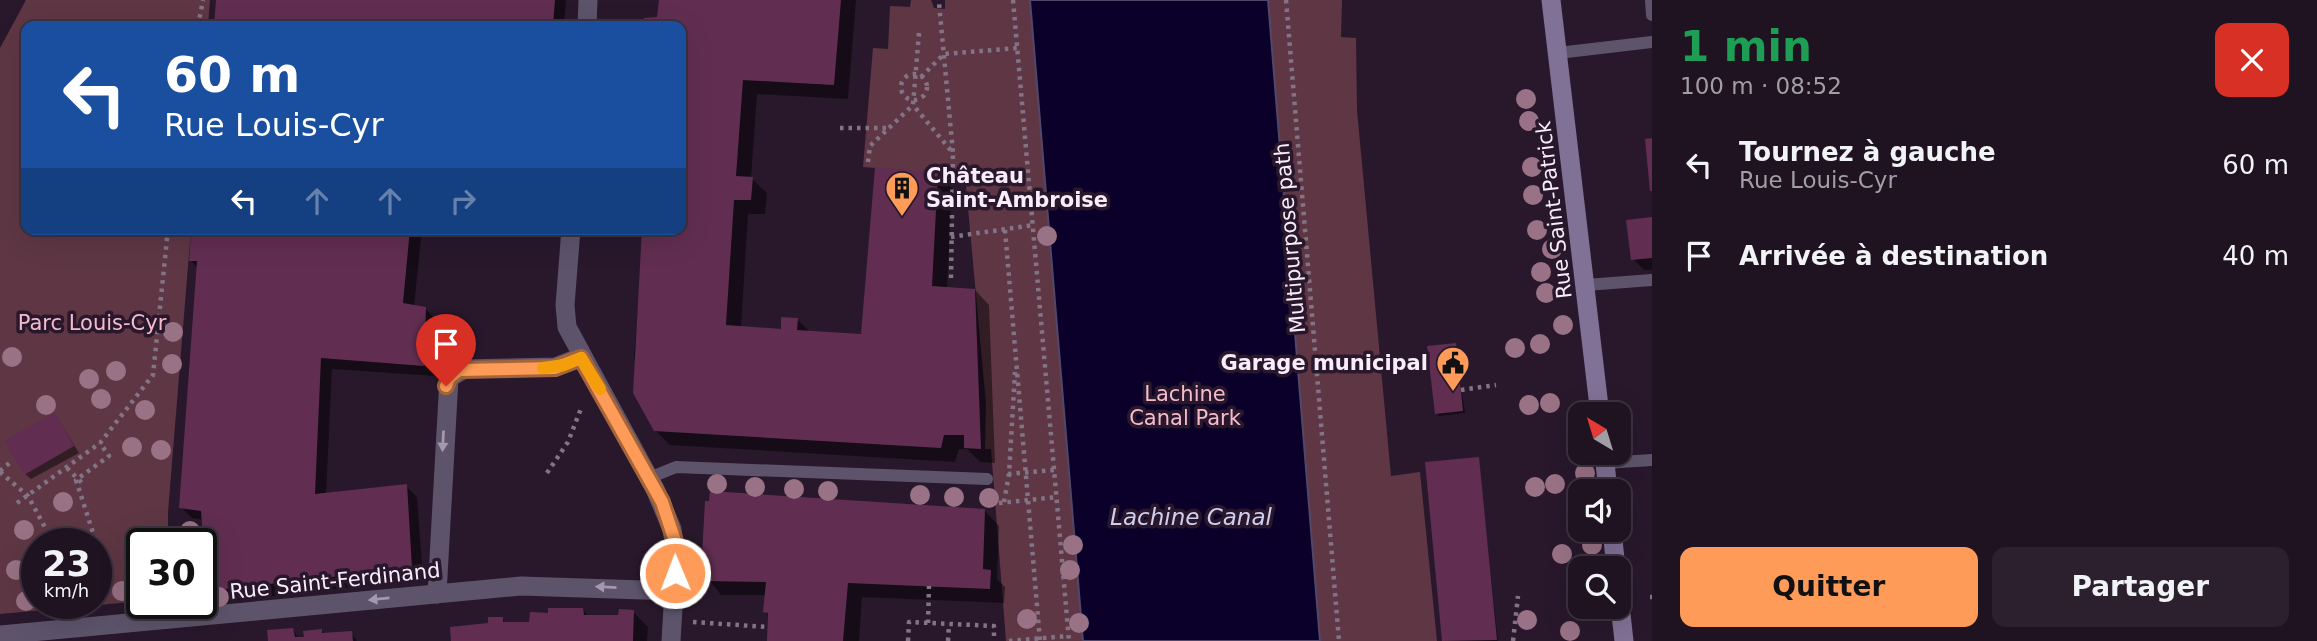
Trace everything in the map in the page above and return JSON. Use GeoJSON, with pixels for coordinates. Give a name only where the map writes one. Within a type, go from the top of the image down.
{"type":"FeatureCollection","features":[{"type":"Feature","properties":{"kind":"main road","name":"Rue Saint-Patrick"},"geometry":{"type":"LineString","coordinates":[[1551,0],[1599,402]]}},
{"type":"Feature","properties":{"kind":"main road"},"geometry":{"type":"LineString","coordinates":[[1621,619],[1623,641]]}},
{"type":"Feature","properties":{"kind":"street"},"geometry":{"type":"LineString","coordinates":[[587,21],[588,0]]}},
{"type":"Feature","properties":{"kind":"street"},"geometry":{"type":"LineString","coordinates":[[571,235],[566,316],[581,358],[649,478],[673,529],[674,591],[671,641]]}},
{"type":"Feature","properties":{"kind":"street"},"geometry":{"type":"LineString","coordinates":[[437,594],[449,378],[464,369],[555,368],[581,358]]}},
{"type":"Feature","properties":{"kind":"street","name":"Rue Saint-Ferdinand"},"geometry":{"type":"LineString","coordinates":[[0,635],[118,633],[437,594],[542,585],[674,591]]}},
{"type":"Feature","properties":{"kind":"lane"},"geometry":{"type":"LineString","coordinates":[[1651,0],[1652,15]]}},
{"type":"Feature","properties":{"kind":"lane"},"geometry":{"type":"LineString","coordinates":[[1558,53],[1652,42]]}},
{"type":"Feature","properties":{"kind":"lane"},"geometry":{"type":"LineString","coordinates":[[1586,285],[1652,280]]}},
{"type":"Feature","properties":{"kind":"lane"},"geometry":{"type":"LineString","coordinates":[[1631,459],[1652,460]]}},
{"type":"Feature","properties":{"kind":"lane"},"geometry":{"type":"LineString","coordinates":[[649,478],[677,467],[986,479]]}},
{"type":"Feature","properties":{"kind":"path"},"geometry":{"type":"LineString","coordinates":[[199,21],[203,0]]}},
{"type":"Feature","properties":{"kind":"path"},"geometry":{"type":"LineString","coordinates":[[1009,641],[1069,638],[1013,0]]}},
{"type":"Feature","properties":{"kind":"path","name":"Multipurpose path"},"geometry":{"type":"LineString","coordinates":[[1286,0],[1339,641]]}},
{"type":"Feature","properties":{"kind":"path"},"geometry":{"type":"LineString","coordinates":[[939,3],[953,153],[951,278]]}},
{"type":"Feature","properties":{"kind":"path"},"geometry":{"type":"LineString","coordinates":[[913,102],[919,76],[919,33]]}},
{"type":"Feature","properties":{"kind":"path"},"geometry":{"type":"LineString","coordinates":[[953,153],[913,102],[904,95],[901,87],[905,79],[919,76],[944,54],[1018,48]]}},
{"type":"Feature","properties":{"kind":"path"},"geometry":{"type":"LineString","coordinates":[[869,162],[870,146],[913,102],[926,93],[926,83],[919,76]]}},
{"type":"Feature","properties":{"kind":"path"},"geometry":{"type":"LineString","coordinates":[[840,128],[889,128]]}},
{"type":"Feature","properties":{"kind":"path"},"geometry":{"type":"LineString","coordinates":[[951,237],[1034,225]]}},
{"type":"Feature","properties":{"kind":"path"},"geometry":{"type":"LineString","coordinates":[[1004,230],[1040,640]]}},
{"type":"Feature","properties":{"kind":"path"},"geometry":{"type":"LineString","coordinates":[[17,503],[100,443],[153,374],[167,235]]}},
{"type":"Feature","properties":{"kind":"path"},"geometry":{"type":"LineString","coordinates":[[151,318],[160,319]]}},
{"type":"Feature","properties":{"kind":"path"},"geometry":{"type":"LineString","coordinates":[[1016,364],[1009,474],[1001,502],[1057,497]]}},
{"type":"Feature","properties":{"kind":"path"},"geometry":{"type":"LineString","coordinates":[[1461,390],[1496,385]]}},
{"type":"Feature","properties":{"kind":"path"},"geometry":{"type":"LineString","coordinates":[[547,473],[568,442],[582,406]]}},
{"type":"Feature","properties":{"kind":"path"},"geometry":{"type":"LineString","coordinates":[[79,481],[109,456],[100,443]]}},
{"type":"Feature","properties":{"kind":"path"},"geometry":{"type":"LineString","coordinates":[[13,460],[0,471],[28,496],[45,528]]}},
{"type":"Feature","properties":{"kind":"path"},"geometry":{"type":"LineString","coordinates":[[68,468],[79,481],[93,528]]}},
{"type":"Feature","properties":{"kind":"path"},"geometry":{"type":"LineString","coordinates":[[1001,476],[1054,470]]}},
{"type":"Feature","properties":{"kind":"path"},"geometry":{"type":"LineString","coordinates":[[928,623],[929,586]]}},
{"type":"Feature","properties":{"kind":"path"},"geometry":{"type":"LineString","coordinates":[[1513,641],[1518,596]]}},
{"type":"Feature","properties":{"kind":"path"},"geometry":{"type":"LineString","coordinates":[[693,622],[768,627]]}},
{"type":"Feature","properties":{"kind":"path"},"geometry":{"type":"LineString","coordinates":[[908,641],[909,622],[994,626],[993,641]]}},
{"type":"Feature","properties":{"kind":"path"},"geometry":{"type":"LineString","coordinates":[[948,641],[949,624]]}},
{"type":"Feature","properties":{"kind":"green space","name":"Parc Louis-Cyr"},"geometry":{"type":"Polygon","coordinates":[[[26,0],[210,0],[208,21],[21,21],[21,235],[191,235],[168,528],[126,528],[126,602],[112,604],[112,528],[21,528],[21,612],[0,614],[0,48],[26,0]]]}},
{"type":"Feature","properties":{"kind":"green space","name":"Lachine Canal Park"},"geometry":{"type":"Polygon","coordinates":[[[911,0],[931,0],[934,8],[945,9],[945,0],[1342,0],[1341,37],[1356,38],[1357,110],[1391,476],[1420,472],[1437,641],[1006,641],[991,449],[985,449],[986,404],[965,175],[863,167],[873,48],[888,49],[890,6],[910,7],[911,0]]]}},
{"type":"Feature","properties":{"kind":"water","name":"Lachine Canal"},"geometry":{"type":"Polygon","coordinates":[[[1030,0],[1268,0],[1320,641],[1083,641],[1030,0]]]}},
{"type":"Feature","properties":{"kind":"building"},"geometry":{"type":"Polygon","coordinates":[[[216,0],[555,0],[553,21],[214,21],[216,0]]]}},
{"type":"Feature","properties":{"kind":"building","name":"Château Saint-Ambroise"},"geometry":{"type":"Polygon","coordinates":[[[659,0],[841,0],[834,85],[743,80],[736,176],[753,177],[751,200],[734,200],[726,325],[781,329],[781,317],[798,318],[797,330],[861,334],[875,167],[938,172],[932,286],[975,289],[981,449],[964,448],[964,435],[944,435],[941,448],[654,431],[633,393],[642,235],[686,235],[686,21],[644,21],[644,18],[657,17],[659,0]]]}},
{"type":"Feature","properties":{"kind":"building"},"geometry":{"type":"Polygon","coordinates":[[[1652,138],[1652,191],[1650,191],[1645,139],[1652,138]]]}},
{"type":"Feature","properties":{"kind":"building"},"geometry":{"type":"Polygon","coordinates":[[[1652,217],[1652,258],[1631,260],[1626,220],[1652,217]]]}},
{"type":"Feature","properties":{"kind":"building"},"geometry":{"type":"Polygon","coordinates":[[[191,235],[409,235],[403,303],[426,307],[424,366],[321,358],[315,494],[407,484],[412,568],[217,590],[217,528],[202,528],[201,511],[179,508],[197,261],[189,261],[191,235]]]}},
{"type":"Feature","properties":{"kind":"building"},"geometry":{"type":"Polygon","coordinates":[[[1456,343],[1463,411],[1435,414],[1427,346],[1456,343]]]}},
{"type":"Feature","properties":{"kind":"building"},"geometry":{"type":"Polygon","coordinates":[[[55,412],[74,446],[24,475],[4,441],[55,412]]]}},
{"type":"Feature","properties":{"kind":"building"},"geometry":{"type":"Polygon","coordinates":[[[1479,457],[1497,640],[1442,641],[1425,462],[1479,457]]]}},
{"type":"Feature","properties":{"kind":"building"},"geometry":{"type":"Polygon","coordinates":[[[710,491],[985,509],[983,569],[991,570],[990,589],[848,583],[843,641],[767,641],[768,613],[763,612],[766,582],[705,581],[704,573],[701,573],[705,501],[709,501],[710,491]]]}},
{"type":"Feature","properties":{"kind":"building"},"geometry":{"type":"Polygon","coordinates":[[[548,608],[583,608],[584,615],[618,615],[619,609],[634,610],[633,641],[451,641],[450,627],[488,623],[488,617],[503,617],[503,622],[529,622],[530,612],[548,613],[548,608]]]}},
{"type":"Feature","properties":{"kind":"building"},"geometry":{"type":"Polygon","coordinates":[[[293,628],[295,637],[304,637],[303,631],[322,629],[322,633],[352,631],[353,641],[268,641],[267,630],[293,628]]]}},
{"type":"Feature","properties":{"kind":"slow traffic"},"geometry":{"type":"LineString","coordinates":[[543,368],[555,368],[581,358],[600,389]]}},
{"type":"Feature","properties":{"kind":"place","name":"Château Saint-Ambroise"},"geometry":{"type":"Point","coordinates":[902,218]}},
{"type":"Feature","properties":{"kind":"place","name":"Garage municipal"},"geometry":{"type":"Point","coordinates":[1453,393]}},
{"type":"Feature","properties":{"kind":"route"},"geometry":{"type":"LineString","coordinates":[[446,386],[449,378],[459,370],[555,368],[581,358],[662,502],[673,529],[675,573]]}}]}
